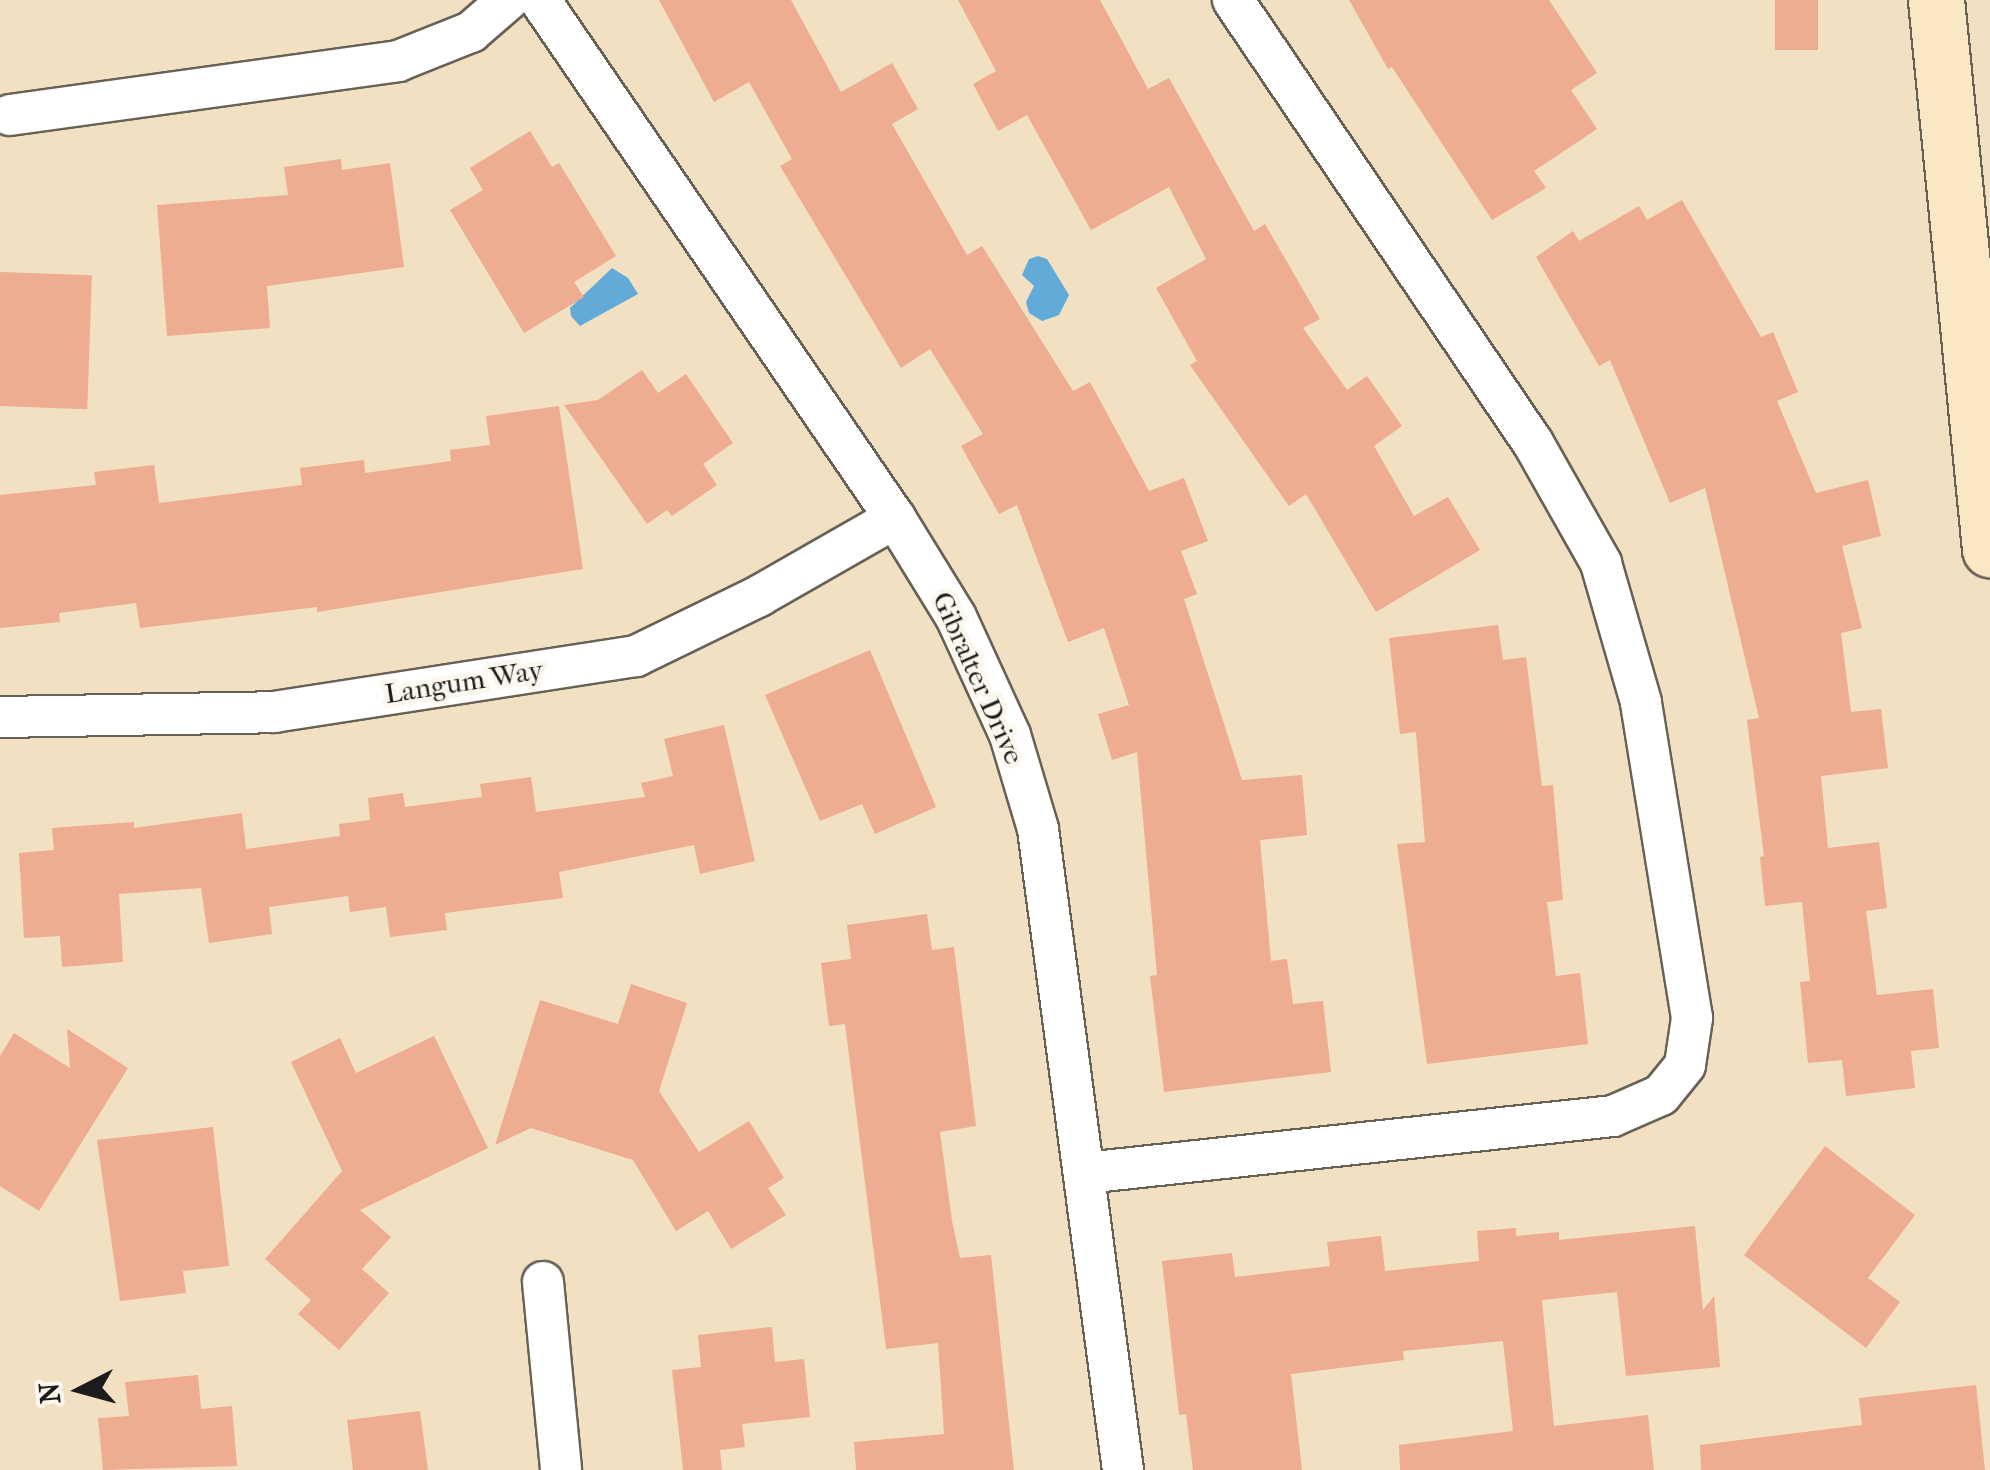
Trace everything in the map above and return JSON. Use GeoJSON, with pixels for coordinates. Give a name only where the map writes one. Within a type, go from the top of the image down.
{"type":"FeatureCollection","features":[{"type":"Feature","properties":{"kind":"street"},"geometry":{"type":"LineString","coordinates":[[10,114],[398,61],[471,32],[508,0]]}},
{"type":"Feature","properties":{"kind":"street","name":"Gibralter Drive"},"geometry":{"type":"LineString","coordinates":[[540,0],[895,518],[956,617],[1010,734],[1038,829],[1122,1470]]}},
{"type":"Feature","properties":{"kind":"street"},"geometry":{"type":"LineString","coordinates":[[1085,1173],[1613,1116],[1661,1095],[1685,1065],[1692,1018],[1641,702],[1601,563],[1533,443],[1233,0]]}},
{"type":"Feature","properties":{"kind":"street"},"geometry":{"type":"LineString","coordinates":[[1936,0],[1990,549]]}},
{"type":"Feature","properties":{"kind":"street","name":"Langum Way"},"geometry":{"type":"LineString","coordinates":[[0,717],[274,712],[636,656],[759,596],[895,518]]}},
{"type":"Feature","properties":{"kind":"street"},"geometry":{"type":"LineString","coordinates":[[544,1282],[561,1470]]}},
{"type":"Feature","properties":{"kind":"water"},"geometry":{"type":"Polygon","coordinates":[[[1029,259],[1047,259],[1069,295],[1059,315],[1042,321],[1029,313],[1026,302],[1034,286],[1022,275],[1029,259]]]}},
{"type":"Feature","properties":{"kind":"water"},"geometry":{"type":"Polygon","coordinates":[[[612,268],[628,278],[638,294],[580,326],[571,316],[570,308],[612,268]]]}},
{"type":"Feature","properties":{"kind":"building"},"geometry":{"type":"Polygon","coordinates":[[[659,0],[791,0],[841,92],[892,63],[918,109],[892,124],[967,255],[982,246],[1073,391],[1090,382],[1149,491],[1184,478],[1208,541],[1181,551],[1197,594],[1184,599],[1242,780],[1302,775],[1307,835],[1260,840],[1271,961],[1287,959],[1293,1004],[1323,1001],[1331,1072],[1164,1092],[1150,976],[1157,975],[1137,752],[1112,760],[1098,714],[1129,705],[1104,628],[1068,642],[1017,505],[999,514],[961,446],[983,434],[930,349],[901,368],[780,166],[792,159],[749,82],[714,102],[659,0]]]}},
{"type":"Feature","properties":{"kind":"building"},"geometry":{"type":"Polygon","coordinates":[[[958,0],[1100,0],[1148,89],[1169,78],[1254,231],[1265,224],[1320,319],[1303,328],[1347,390],[1367,376],[1402,426],[1374,446],[1414,516],[1448,497],[1480,550],[1376,612],[1306,494],[1289,506],[1190,365],[1197,361],[1156,288],[1206,259],[1169,187],[1091,230],[1027,115],[998,131],[973,84],[996,71],[958,0]]]}},
{"type":"Feature","properties":{"kind":"building"},"geometry":{"type":"Polygon","coordinates":[[[1349,0],[1549,0],[1597,73],[1571,90],[1597,129],[1534,171],[1546,188],[1492,220],[1392,67],[1388,69],[1349,0]]]}},
{"type":"Feature","properties":{"kind":"building"},"geometry":{"type":"Polygon","coordinates":[[[1775,0],[1818,0],[1818,50],[1775,50],[1775,0]]]}},
{"type":"Feature","properties":{"kind":"building"},"geometry":{"type":"Polygon","coordinates":[[[530,131],[552,167],[559,163],[616,256],[574,282],[584,297],[524,333],[450,210],[483,190],[470,168],[530,131]]]}},
{"type":"Feature","properties":{"kind":"building"},"geometry":{"type":"Polygon","coordinates":[[[341,159],[342,170],[390,163],[404,267],[267,286],[270,328],[167,336],[157,205],[288,195],[284,167],[341,159]]]}},
{"type":"Feature","properties":{"kind":"building"},"geometry":{"type":"Polygon","coordinates":[[[1682,200],[1761,337],[1773,332],[1798,392],[1777,401],[1816,493],[1868,480],[1881,536],[1842,546],[1862,628],[1841,633],[1851,712],[1881,709],[1888,768],[1821,776],[1828,848],[1879,842],[1887,908],[1866,911],[1877,995],[1933,989],[1939,1048],[1911,1051],[1915,1088],[1846,1096],[1842,1060],[1808,1063],[1800,982],[1810,981],[1802,902],[1765,906],[1760,857],[1764,856],[1747,720],[1759,718],[1705,488],[1670,503],[1610,360],[1599,366],[1536,257],[1573,231],[1579,241],[1639,206],[1647,220],[1682,200]]]}},
{"type":"Feature","properties":{"kind":"building"},"geometry":{"type":"Polygon","coordinates":[[[0,272],[92,275],[87,409],[0,406],[0,272]]]}},
{"type":"Feature","properties":{"kind":"building"},"geometry":{"type":"Polygon","coordinates":[[[642,370],[658,393],[686,374],[733,443],[703,464],[717,485],[672,516],[667,510],[647,524],[564,405],[598,400],[642,370]]]}},
{"type":"Feature","properties":{"kind":"building"},"geometry":{"type":"Polygon","coordinates":[[[559,406],[583,569],[317,612],[317,607],[140,628],[136,603],[59,613],[60,622],[0,628],[0,495],[96,485],[94,472],[154,465],[159,503],[302,485],[300,468],[364,460],[365,473],[451,461],[450,450],[490,445],[486,416],[559,406]]]}},
{"type":"Feature","properties":{"kind":"building"},"geometry":{"type":"Polygon","coordinates":[[[1498,625],[1503,660],[1526,657],[1542,786],[1553,785],[1563,900],[1547,902],[1556,976],[1580,973],[1588,1044],[1427,1064],[1397,844],[1425,842],[1416,732],[1400,734],[1389,638],[1498,625]]]}},
{"type":"Feature","properties":{"kind":"building"},"geometry":{"type":"Polygon","coordinates":[[[870,650],[936,807],[875,834],[862,804],[820,821],[765,695],[870,650]]]}},
{"type":"Feature","properties":{"kind":"building"},"geometry":{"type":"Polygon","coordinates":[[[724,725],[755,861],[700,874],[694,845],[559,872],[563,898],[445,913],[447,930],[390,937],[386,907],[350,912],[348,896],[269,907],[272,934],[209,943],[201,888],[119,894],[123,962],[62,967],[60,936],[24,938],[19,853],[54,850],[52,828],[134,822],[134,828],[242,813],[246,849],[340,836],[339,824],[370,820],[368,798],[403,793],[405,807],[482,797],[480,784],[531,777],[536,812],[645,797],[641,783],[673,776],[664,739],[724,725]]]}},
{"type":"Feature","properties":{"kind":"building"},"geometry":{"type":"Polygon","coordinates":[[[927,914],[932,950],[954,947],[976,1126],[940,1132],[952,1221],[960,1258],[991,1255],[1014,1470],[856,1470],[854,1442],[944,1434],[938,1343],[886,1349],[845,1024],[829,1026],[821,963],[851,959],[847,925],[927,914]]]}},
{"type":"Feature","properties":{"kind":"building"},"geometry":{"type":"Polygon","coordinates":[[[631,984],[687,1003],[659,1091],[699,1152],[749,1121],[784,1178],[768,1188],[786,1215],[731,1249],[708,1211],[676,1231],[633,1160],[531,1128],[495,1145],[540,1000],[618,1024],[631,984]]]}},
{"type":"Feature","properties":{"kind":"building"},"geometry":{"type":"Polygon","coordinates":[[[67,1029],[128,1068],[39,1211],[0,1186],[0,1056],[14,1033],[70,1068],[67,1029]]]}},
{"type":"Feature","properties":{"kind":"building"},"geometry":{"type":"Polygon","coordinates":[[[434,1036],[488,1148],[360,1210],[391,1237],[362,1269],[389,1293],[339,1350],[298,1314],[311,1300],[265,1259],[342,1171],[291,1062],[340,1038],[356,1073],[434,1036]]]}},
{"type":"Feature","properties":{"kind":"building"},"geometry":{"type":"Polygon","coordinates":[[[213,1127],[229,1266],[183,1271],[186,1293],[120,1301],[97,1140],[213,1127]]]}},
{"type":"Feature","properties":{"kind":"building"},"geometry":{"type":"Polygon","coordinates":[[[1825,1146],[1915,1215],[1868,1278],[1900,1302],[1866,1348],[1744,1255],[1825,1146]]]}},
{"type":"Feature","properties":{"kind":"building"},"geometry":{"type":"Polygon","coordinates":[[[1695,1226],[1703,1310],[1714,1296],[1720,1367],[1626,1376],[1617,1292],[1542,1300],[1554,1426],[1648,1415],[1654,1470],[1400,1470],[1399,1445],[1513,1431],[1503,1341],[1403,1351],[1404,1360],[1291,1374],[1302,1470],[1193,1470],[1186,1414],[1179,1415],[1162,1261],[1232,1253],[1235,1277],[1330,1266],[1327,1242],[1381,1236],[1385,1271],[1479,1261],[1477,1231],[1516,1228],[1516,1236],[1559,1232],[1559,1240],[1695,1226]]]}},
{"type":"Feature","properties":{"kind":"building"},"geometry":{"type":"Polygon","coordinates":[[[772,1327],[775,1362],[804,1359],[810,1417],[742,1424],[745,1447],[720,1450],[722,1470],[683,1470],[672,1370],[701,1367],[698,1335],[772,1327]]]}},
{"type":"Feature","properties":{"kind":"building"},"geometry":{"type":"Polygon","coordinates":[[[198,1375],[201,1409],[232,1406],[237,1466],[103,1470],[98,1418],[129,1416],[125,1382],[198,1375]]]}},
{"type":"Feature","properties":{"kind":"building"},"geometry":{"type":"Polygon","coordinates":[[[1976,1385],[1985,1470],[1701,1470],[1700,1445],[1862,1425],[1859,1398],[1976,1385]]]}},
{"type":"Feature","properties":{"kind":"building"},"geometry":{"type":"Polygon","coordinates":[[[420,1411],[428,1470],[353,1470],[347,1420],[420,1411]]]}}]}
